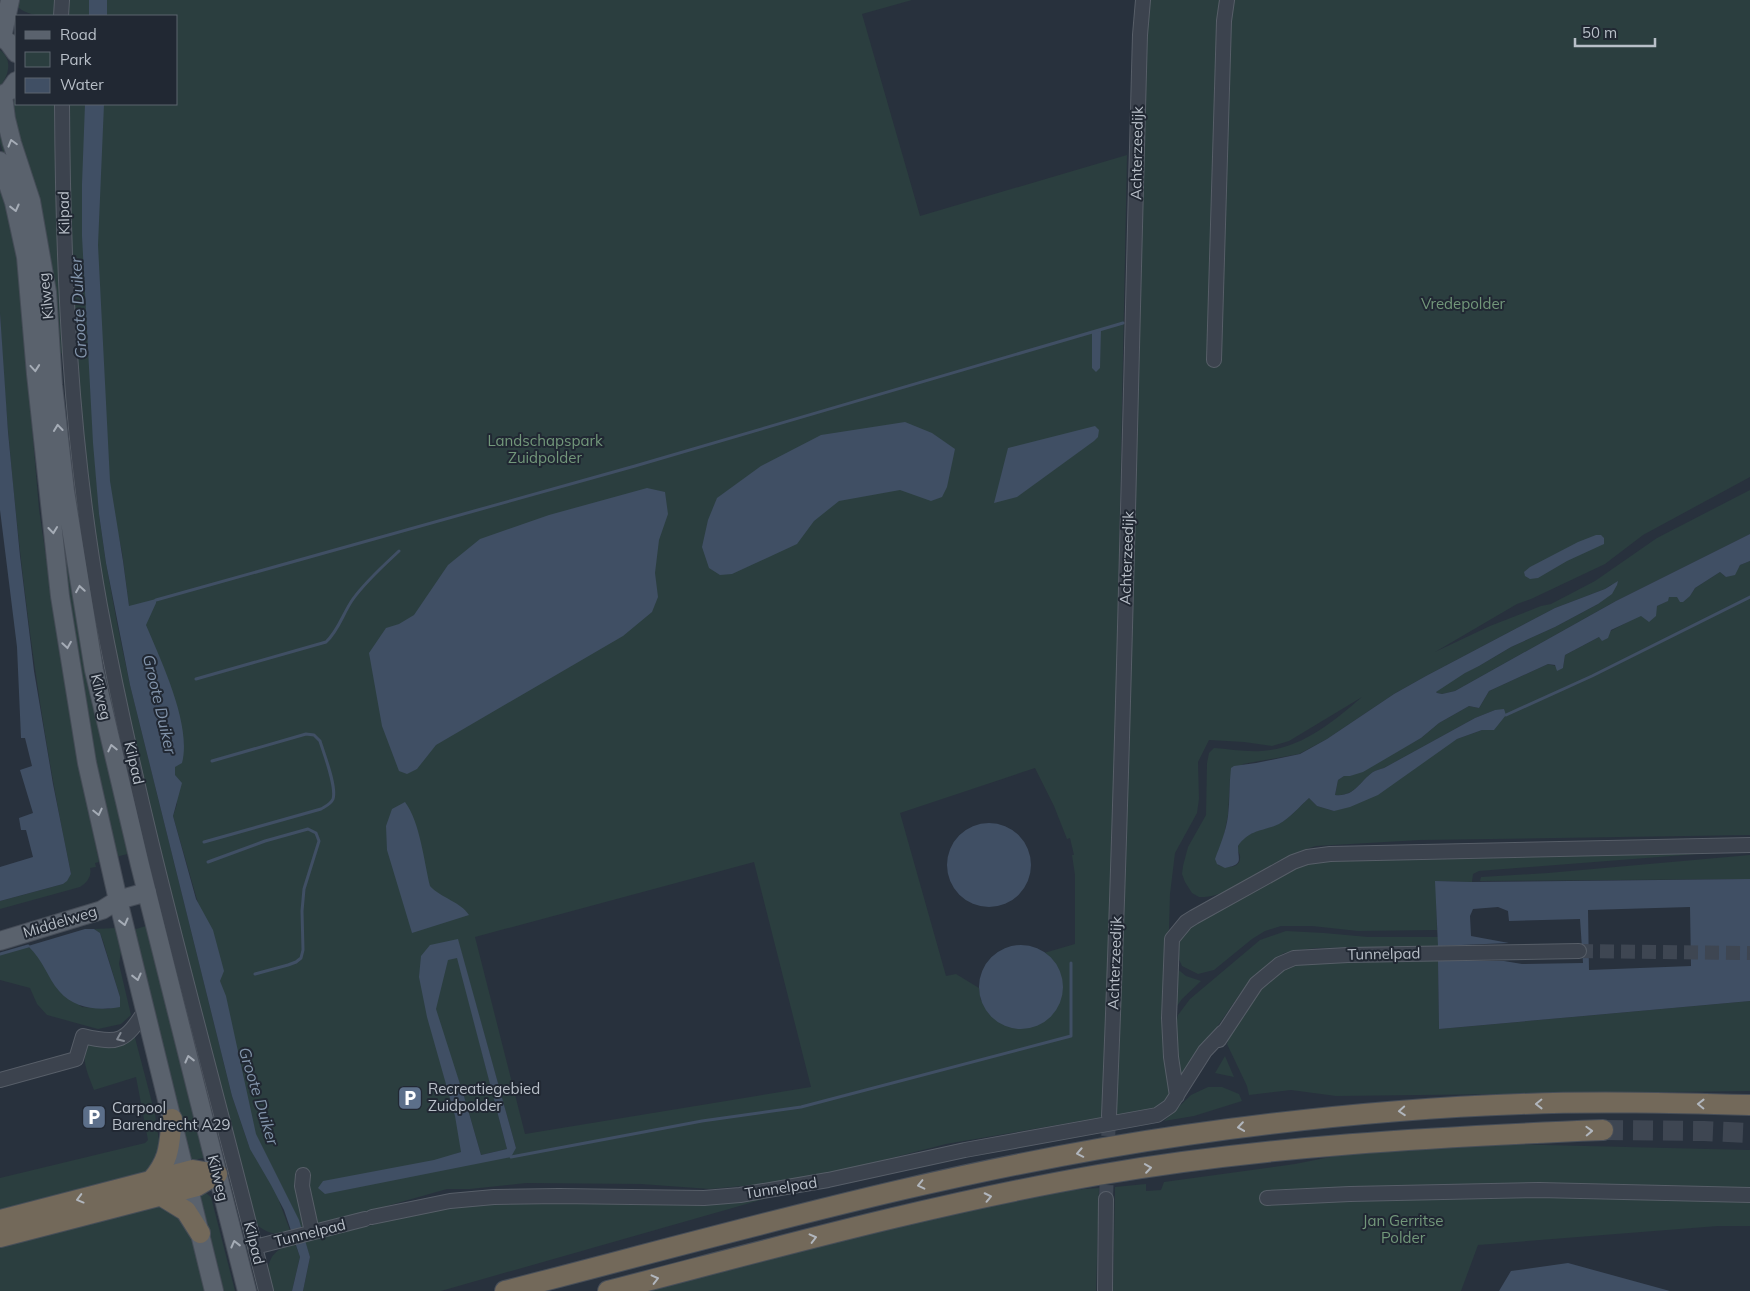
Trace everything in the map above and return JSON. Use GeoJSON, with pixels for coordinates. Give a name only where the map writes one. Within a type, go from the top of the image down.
{"type":"FeatureCollection","features":[{"type":"Feature","properties":{"kind":"highway"},"geometry":{"type":"LineString","coordinates":[[505,1291],[828,1207],[957,1177],[1184,1135],[1248,1126],[1382,1113],[1522,1104],[1631,1102],[1750,1105]]}},
{"type":"Feature","properties":{"kind":"highway"},"geometry":{"type":"LineString","coordinates":[[156,1188],[167,1157],[172,1119]]}},
{"type":"Feature","properties":{"kind":"highway"},"geometry":{"type":"LineString","coordinates":[[608,1291],[916,1212],[1119,1172],[1370,1142],[1603,1130]]}},
{"type":"Feature","properties":{"kind":"highway"},"geometry":{"type":"LineString","coordinates":[[0,1220],[187,1180],[197,1186],[217,1174]]}},
{"type":"Feature","properties":{"kind":"highway"},"geometry":{"type":"LineString","coordinates":[[156,1188],[186,1211],[200,1233]]}},
{"type":"Feature","properties":{"kind":"highway"},"geometry":{"type":"LineString","coordinates":[[0,1237],[156,1188]]}},
{"type":"Feature","properties":{"kind":"main road"},"geometry":{"type":"LineString","coordinates":[[10,0],[1,38],[15,52]]}},
{"type":"Feature","properties":{"kind":"main road"},"geometry":{"type":"LineString","coordinates":[[2,96],[9,91],[15,82]]}},
{"type":"Feature","properties":{"kind":"main road","name":"Kilweg"},"geometry":{"type":"LineString","coordinates":[[2,96],[12,143],[31,201],[47,292],[53,385],[65,491],[84,616],[99,690],[147,892],[247,1291]]}},
{"type":"Feature","properties":{"kind":"main road","name":"Kilweg"},"geometry":{"type":"LineString","coordinates":[[0,161],[14,202],[26,257],[36,374],[60,596],[87,763],[118,900],[214,1291]]}},
{"type":"Feature","properties":{"kind":"main road","name":"Middelweg"},"geometry":{"type":"LineString","coordinates":[[0,928],[100,900],[118,900],[147,892]]}},
{"type":"Feature","properties":{"kind":"main road","name":"Middelweg"},"geometry":{"type":"LineString","coordinates":[[0,940],[102,910],[118,900]]}},
{"type":"Feature","properties":{"kind":"street"},"geometry":{"type":"LineString","coordinates":[[61,15],[62,0]]}},
{"type":"Feature","properties":{"kind":"street","name":"Achterzeedijk"},"geometry":{"type":"LineString","coordinates":[[1109,1116],[1116,960],[1140,35],[1143,0]]}},
{"type":"Feature","properties":{"kind":"street"},"geometry":{"type":"LineString","coordinates":[[1214,360],[1224,21],[1227,0]]}},
{"type":"Feature","properties":{"kind":"street","name":"Kilpad"},"geometry":{"type":"LineString","coordinates":[[62,105],[66,307],[76,430],[87,522],[100,604],[115,680],[158,864],[266,1291]]}},
{"type":"Feature","properties":{"kind":"street"},"geometry":{"type":"LineString","coordinates":[[1177,1096],[1171,1057],[1169,1018],[1172,939],[1186,922],[1194,916],[1293,862],[1307,857],[1330,854],[1750,845]]}},
{"type":"Feature","properties":{"kind":"street","name":"Tunnelpad"},"geometry":{"type":"LineString","coordinates":[[255,1247],[369,1218],[450,1201],[494,1197],[559,1196],[704,1198],[788,1188],[965,1150],[1157,1115],[1170,1106],[1177,1096],[1190,1087],[1223,1032],[1256,984],[1280,964],[1294,958],[1579,951]]}},
{"type":"Feature","properties":{"kind":"street"},"geometry":{"type":"LineString","coordinates":[[0,1080],[76,1059],[83,1036],[106,1041],[117,1040],[129,1034],[145,1010]]}},
{"type":"Feature","properties":{"kind":"street"},"geometry":{"type":"LineString","coordinates":[[302,1176],[309,1233]]}},
{"type":"Feature","properties":{"kind":"street"},"geometry":{"type":"LineString","coordinates":[[1267,1198],[1350,1194],[1540,1190],[1750,1195]]}},
{"type":"Feature","properties":{"kind":"street"},"geometry":{"type":"LineString","coordinates":[[1105,1291],[1106,1199]]}},
{"type":"Feature","properties":{"kind":"green space"},"geometry":{"type":"Polygon","coordinates":[[[17,0],[58,0],[57,15],[30,14],[16,6],[17,0]]]}},
{"type":"Feature","properties":{"kind":"green space","name":"Landschapspark Zuidpolder"},"geometry":{"type":"Polygon","coordinates":[[[66,0],[912,0],[862,14],[920,216],[1127,155],[1111,958],[1104,1117],[946,1144],[806,1180],[710,1189],[641,1184],[526,1183],[470,1189],[447,1189],[302,1230],[279,1201],[291,1233],[271,1233],[262,1229],[254,1222],[135,753],[94,541],[76,382],[65,105],[178,105],[178,15],[65,15],[66,0]],[[92,417],[99,514],[106,563],[130,685],[232,1096],[250,1149],[198,903],[173,816],[177,804],[129,606],[122,552],[92,417]],[[1035,768],[900,813],[946,976],[956,974],[979,988],[981,1001],[1047,954],[1044,953],[1075,944],[1075,875],[1072,855],[1074,855],[1070,838],[1067,839],[1054,806],[1035,768]],[[754,862],[475,937],[525,1134],[811,1087],[754,862]],[[459,945],[459,963],[507,1149],[481,1155],[457,1076],[461,1152],[455,1154],[455,1167],[483,1162],[516,1148],[459,945]]]}},
{"type":"Feature","properties":{"kind":"green space","name":"Vredepolder"},"geometry":{"type":"Polygon","coordinates":[[[1149,0],[1750,0],[1750,477],[1643,535],[1605,564],[1517,604],[1435,652],[1490,626],[1541,606],[1551,604],[1595,581],[1657,538],[1750,490],[1750,534],[1616,601],[1455,691],[1442,694],[1436,691],[1465,672],[1511,647],[1555,627],[1598,604],[1612,584],[1605,589],[1555,608],[1426,676],[1394,694],[1327,739],[1299,754],[1243,764],[1230,779],[1228,815],[1223,841],[1218,851],[1218,865],[1228,867],[1238,864],[1240,857],[1238,847],[1244,838],[1284,821],[1309,798],[1317,806],[1334,811],[1457,739],[1482,730],[1494,730],[1495,710],[1475,718],[1384,768],[1374,771],[1353,791],[1342,795],[1335,795],[1338,780],[1344,776],[1350,776],[1421,738],[1439,723],[1469,706],[1479,708],[1489,691],[1548,664],[1563,668],[1565,655],[1641,615],[1648,621],[1657,606],[1667,601],[1669,597],[1690,596],[1695,588],[1720,572],[1726,577],[1740,565],[1750,561],[1750,835],[1420,840],[1316,846],[1283,859],[1227,891],[1214,896],[1199,897],[1192,893],[1182,874],[1188,847],[1206,815],[1207,763],[1209,753],[1214,748],[1261,751],[1290,745],[1303,740],[1328,725],[1362,697],[1289,741],[1272,746],[1209,740],[1198,762],[1199,799],[1197,813],[1175,853],[1170,894],[1167,939],[1171,1092],[1168,1100],[1160,1107],[1114,1116],[1145,60],[1149,0]]]}},
{"type":"Feature","properties":{"kind":"green space"},"geometry":{"type":"Polygon","coordinates":[[[0,50],[7,58],[8,68],[6,77],[0,86],[0,50]]]}},
{"type":"Feature","properties":{"kind":"green space"},"geometry":{"type":"Polygon","coordinates":[[[15,100],[15,105],[54,105],[63,354],[59,353],[54,285],[48,244],[39,202],[17,136],[11,104],[15,100]]]}},
{"type":"Feature","properties":{"kind":"green space"},"geometry":{"type":"Polygon","coordinates":[[[0,129],[21,191],[131,853],[116,857],[77,672],[17,193],[0,143],[0,129]]]}},
{"type":"Feature","properties":{"kind":"green space"},"geometry":{"type":"Polygon","coordinates":[[[0,180],[15,228],[39,509],[74,741],[99,862],[95,863],[96,867],[90,868],[88,879],[80,887],[0,909],[0,901],[63,884],[71,874],[52,777],[37,681],[13,485],[0,312],[0,180]]]}},
{"type":"Feature","properties":{"kind":"green space"},"geometry":{"type":"Polygon","coordinates":[[[1723,852],[1479,871],[1473,874],[1472,882],[1436,881],[1437,930],[1358,931],[1312,926],[1281,926],[1265,931],[1252,939],[1214,970],[1198,974],[1182,966],[1177,955],[1179,939],[1190,925],[1306,860],[1723,852]]]}},
{"type":"Feature","properties":{"kind":"green space"},"geometry":{"type":"Polygon","coordinates":[[[1750,855],[1750,879],[1480,881],[1481,877],[1750,855]]]}},
{"type":"Feature","properties":{"kind":"green space"},"geometry":{"type":"Polygon","coordinates":[[[149,925],[205,1150],[204,1158],[198,1159],[192,1164],[133,930],[149,925]]]}},
{"type":"Feature","properties":{"kind":"green space"},"geometry":{"type":"Polygon","coordinates":[[[116,928],[121,952],[119,964],[131,1015],[121,1024],[98,1029],[47,1015],[37,1004],[30,988],[0,980],[0,954],[28,946],[40,958],[59,991],[82,1007],[109,1009],[120,997],[100,933],[94,929],[116,928]]]}},
{"type":"Feature","properties":{"kind":"green space"},"geometry":{"type":"Polygon","coordinates":[[[1286,931],[1368,937],[1438,937],[1438,946],[1316,948],[1284,953],[1270,962],[1244,988],[1184,1075],[1179,1074],[1174,1028],[1178,1015],[1190,999],[1260,940],[1286,931]]]}},
{"type":"Feature","properties":{"kind":"green space"},"geometry":{"type":"Polygon","coordinates":[[[1315,960],[1438,961],[1439,1029],[1750,1001],[1750,1091],[1336,1096],[1291,1090],[1249,1095],[1247,1086],[1227,1044],[1236,1022],[1257,991],[1275,975],[1292,965],[1315,960]]]}},
{"type":"Feature","properties":{"kind":"green space"},"geometry":{"type":"Polygon","coordinates":[[[1175,967],[1186,976],[1201,981],[1182,999],[1174,1010],[1175,967]]]}},
{"type":"Feature","properties":{"kind":"green space"},"geometry":{"type":"Polygon","coordinates":[[[134,1034],[155,1114],[159,1141],[156,1169],[0,1214],[0,1178],[145,1143],[148,1140],[136,1077],[94,1090],[87,1072],[85,1060],[85,1054],[90,1043],[134,1034]]]}},
{"type":"Feature","properties":{"kind":"green space"},"geometry":{"type":"Polygon","coordinates":[[[1225,1056],[1234,1077],[1215,1073],[1225,1056]]]}},
{"type":"Feature","properties":{"kind":"green space"},"geometry":{"type":"Polygon","coordinates":[[[1208,1087],[1222,1087],[1239,1094],[1242,1101],[1194,1116],[1164,1121],[1191,1095],[1208,1087]]]}},
{"type":"Feature","properties":{"kind":"green space","name":"Jan Gerritse Polder"},"geometry":{"type":"Polygon","coordinates":[[[1502,1144],[1750,1150],[1750,1226],[1718,1226],[1478,1245],[1461,1291],[1113,1291],[1115,1187],[1146,1184],[1146,1191],[1161,1190],[1164,1182],[1295,1164],[1365,1150],[1502,1144]]]}},
{"type":"Feature","properties":{"kind":"green space"},"geometry":{"type":"Polygon","coordinates":[[[1099,1188],[1096,1291],[635,1291],[928,1216],[1056,1191],[1099,1188]]]}},
{"type":"Feature","properties":{"kind":"green space"},"geometry":{"type":"Polygon","coordinates":[[[789,1192],[441,1291],[303,1291],[310,1257],[305,1242],[443,1207],[789,1192]]]}},
{"type":"Feature","properties":{"kind":"green space"},"geometry":{"type":"Polygon","coordinates":[[[206,1193],[211,1197],[235,1291],[224,1291],[200,1194],[206,1193]]]}},
{"type":"Feature","properties":{"kind":"green space"},"geometry":{"type":"Polygon","coordinates":[[[158,1205],[165,1205],[189,1226],[206,1291],[0,1291],[0,1247],[158,1205]]]}},
{"type":"Feature","properties":{"kind":"green space"},"geometry":{"type":"Polygon","coordinates":[[[295,1243],[300,1257],[292,1291],[271,1291],[268,1274],[270,1260],[279,1250],[295,1243]]]}},
{"type":"Feature","properties":{"kind":"water"},"geometry":{"type":"Polygon","coordinates":[[[89,0],[107,0],[107,15],[89,15],[89,0]]]}},
{"type":"Feature","properties":{"kind":"water","name":"Groote Duiker"},"geometry":{"type":"Polygon","coordinates":[[[85,105],[104,105],[98,245],[110,481],[129,606],[156,599],[146,625],[167,674],[183,730],[184,748],[182,763],[175,767],[175,775],[182,783],[173,816],[196,899],[213,930],[224,971],[220,981],[226,996],[256,1134],[299,1220],[310,1257],[303,1291],[292,1291],[300,1257],[284,1210],[250,1149],[232,1096],[130,685],[106,563],[99,514],[93,443],[82,236],[85,105]]]}},
{"type":"Feature","properties":{"kind":"water"},"geometry":{"type":"Polygon","coordinates":[[[0,313],[8,432],[34,671],[53,784],[71,874],[63,884],[0,901],[0,867],[33,857],[26,830],[21,830],[19,818],[33,813],[20,770],[32,766],[25,738],[21,738],[17,647],[0,510],[0,313]]]}},
{"type":"Feature","properties":{"kind":"water"},"geometry":{"type":"Polygon","coordinates":[[[1101,329],[1100,368],[1096,372],[1092,368],[1092,332],[1101,329]]]}},
{"type":"Feature","properties":{"kind":"water"},"geometry":{"type":"Polygon","coordinates":[[[905,422],[932,433],[955,449],[947,487],[942,497],[931,501],[900,490],[839,501],[814,521],[797,544],[732,574],[720,575],[709,568],[702,547],[708,520],[717,498],[761,466],[821,435],[905,422]]]}},
{"type":"Feature","properties":{"kind":"water"},"geometry":{"type":"Polygon","coordinates":[[[1095,426],[1099,430],[1098,437],[1094,441],[1017,497],[994,503],[1008,448],[1095,426]]]}},
{"type":"Feature","properties":{"kind":"water"},"geometry":{"type":"Polygon","coordinates":[[[647,488],[665,492],[668,514],[659,540],[655,573],[658,597],[652,612],[623,636],[436,745],[417,769],[407,774],[399,771],[382,726],[369,653],[386,628],[399,624],[414,615],[448,565],[480,539],[549,515],[647,488]]]}},
{"type":"Feature","properties":{"kind":"water"},"geometry":{"type":"Polygon","coordinates":[[[1750,534],[1750,561],[1740,565],[1735,575],[1726,577],[1720,572],[1695,588],[1683,602],[1680,602],[1677,597],[1669,597],[1668,601],[1657,606],[1656,616],[1649,622],[1641,616],[1611,630],[1608,638],[1602,641],[1599,637],[1565,655],[1563,668],[1557,671],[1555,665],[1548,664],[1489,691],[1479,708],[1469,706],[1439,723],[1421,738],[1363,772],[1344,776],[1338,780],[1335,795],[1347,794],[1373,772],[1384,768],[1475,718],[1495,710],[1504,709],[1506,715],[1494,730],[1482,730],[1457,739],[1378,795],[1350,807],[1334,811],[1317,806],[1309,798],[1279,824],[1247,837],[1238,846],[1239,861],[1235,865],[1225,868],[1217,864],[1215,859],[1227,822],[1231,768],[1234,766],[1300,754],[1327,739],[1394,694],[1426,676],[1555,608],[1605,589],[1618,581],[1612,594],[1598,604],[1555,627],[1511,647],[1436,692],[1442,694],[1455,691],[1616,601],[1750,534]]]}},
{"type":"Feature","properties":{"kind":"water"},"geometry":{"type":"Polygon","coordinates":[[[1601,535],[1604,538],[1604,544],[1567,561],[1538,578],[1530,579],[1525,576],[1524,572],[1530,567],[1578,542],[1601,535]]]}},
{"type":"Feature","properties":{"kind":"water"},"geometry":{"type":"Polygon","coordinates":[[[405,802],[418,831],[430,886],[461,907],[469,915],[412,933],[387,850],[386,826],[392,809],[405,802]]]}},
{"type":"Feature","properties":{"kind":"water"},"geometry":{"type":"Polygon","coordinates":[[[989,823],[1012,830],[1024,842],[1031,865],[1024,888],[1012,900],[989,907],[966,900],[954,888],[947,865],[954,842],[966,830],[989,823]]]}},
{"type":"Feature","properties":{"kind":"water"},"geometry":{"type":"Polygon","coordinates":[[[1750,879],[1750,1001],[1439,1029],[1438,961],[1504,961],[1522,964],[1583,963],[1580,919],[1509,921],[1508,911],[1498,907],[1473,909],[1470,916],[1471,936],[1509,943],[1438,946],[1435,881],[1750,879]],[[1690,907],[1588,910],[1589,970],[1691,966],[1690,907]]]}},
{"type":"Feature","properties":{"kind":"water"},"geometry":{"type":"Polygon","coordinates":[[[85,929],[94,929],[100,933],[120,997],[120,1007],[104,1009],[87,1007],[72,1002],[59,991],[38,957],[28,946],[85,929]]]}},
{"type":"Feature","properties":{"kind":"water"},"geometry":{"type":"Polygon","coordinates":[[[458,939],[516,1148],[511,1157],[325,1194],[318,1188],[323,1181],[434,1160],[461,1152],[455,1116],[427,1017],[419,977],[421,956],[430,945],[458,939]],[[457,958],[448,960],[436,1009],[481,1155],[507,1149],[457,958]]]}},
{"type":"Feature","properties":{"kind":"water"},"geometry":{"type":"Polygon","coordinates":[[[1021,945],[1044,952],[1056,964],[1063,987],[1056,1010],[1044,1022],[1021,1029],[998,1022],[986,1010],[979,987],[986,964],[998,952],[1021,945]]]}},
{"type":"Feature","properties":{"kind":"water"},"geometry":{"type":"Polygon","coordinates":[[[1568,1263],[1670,1291],[1499,1291],[1511,1271],[1568,1263]]]}},
{"type":"Feature","properties":{"kind":"waterway"},"geometry":{"type":"LineString","coordinates":[[156,600],[635,466],[1123,323]]}},
{"type":"Feature","properties":{"kind":"waterway"},"geometry":{"type":"LineString","coordinates":[[196,679],[326,642],[358,592],[399,551]]}},
{"type":"Feature","properties":{"kind":"waterway"},"geometry":{"type":"LineString","coordinates":[[1506,715],[1592,676],[1750,597]]}},
{"type":"Feature","properties":{"kind":"waterway"},"geometry":{"type":"LineString","coordinates":[[204,842],[321,809],[331,802],[334,794],[330,770],[320,741],[314,735],[306,734],[212,761]]}},
{"type":"Feature","properties":{"kind":"waterway"},"geometry":{"type":"LineString","coordinates":[[208,862],[265,841],[308,829],[316,833],[319,841],[304,889],[302,911],[303,950],[301,958],[288,965],[255,974]]}},
{"type":"Feature","properties":{"kind":"waterway"},"geometry":{"type":"LineString","coordinates":[[0,954],[28,946]]}},
{"type":"Feature","properties":{"kind":"waterway"},"geometry":{"type":"LineString","coordinates":[[511,1157],[702,1121],[801,1107],[1071,1036],[1071,963]]}},
{"type":"Feature","properties":{"kind":"tunnel"},"geometry":{"type":"LineString","coordinates":[[1579,951],[1750,953]]}},
{"type":"Feature","properties":{"kind":"tunnel"},"geometry":{"type":"LineString","coordinates":[[1106,1199],[1109,1116]]}},
{"type":"Feature","properties":{"kind":"tunnel"},"geometry":{"type":"LineString","coordinates":[[1603,1130],[1750,1133]]}},
{"type":"Feature","properties":{"kind":"place","name":"Recreatiegebied Zuidpolder"},"geometry":{"type":"Point","coordinates":[410,1098]}},
{"type":"Feature","properties":{"kind":"place","name":"Carpool Barendrecht A29"},"geometry":{"type":"Point","coordinates":[94,1117]}}]}
